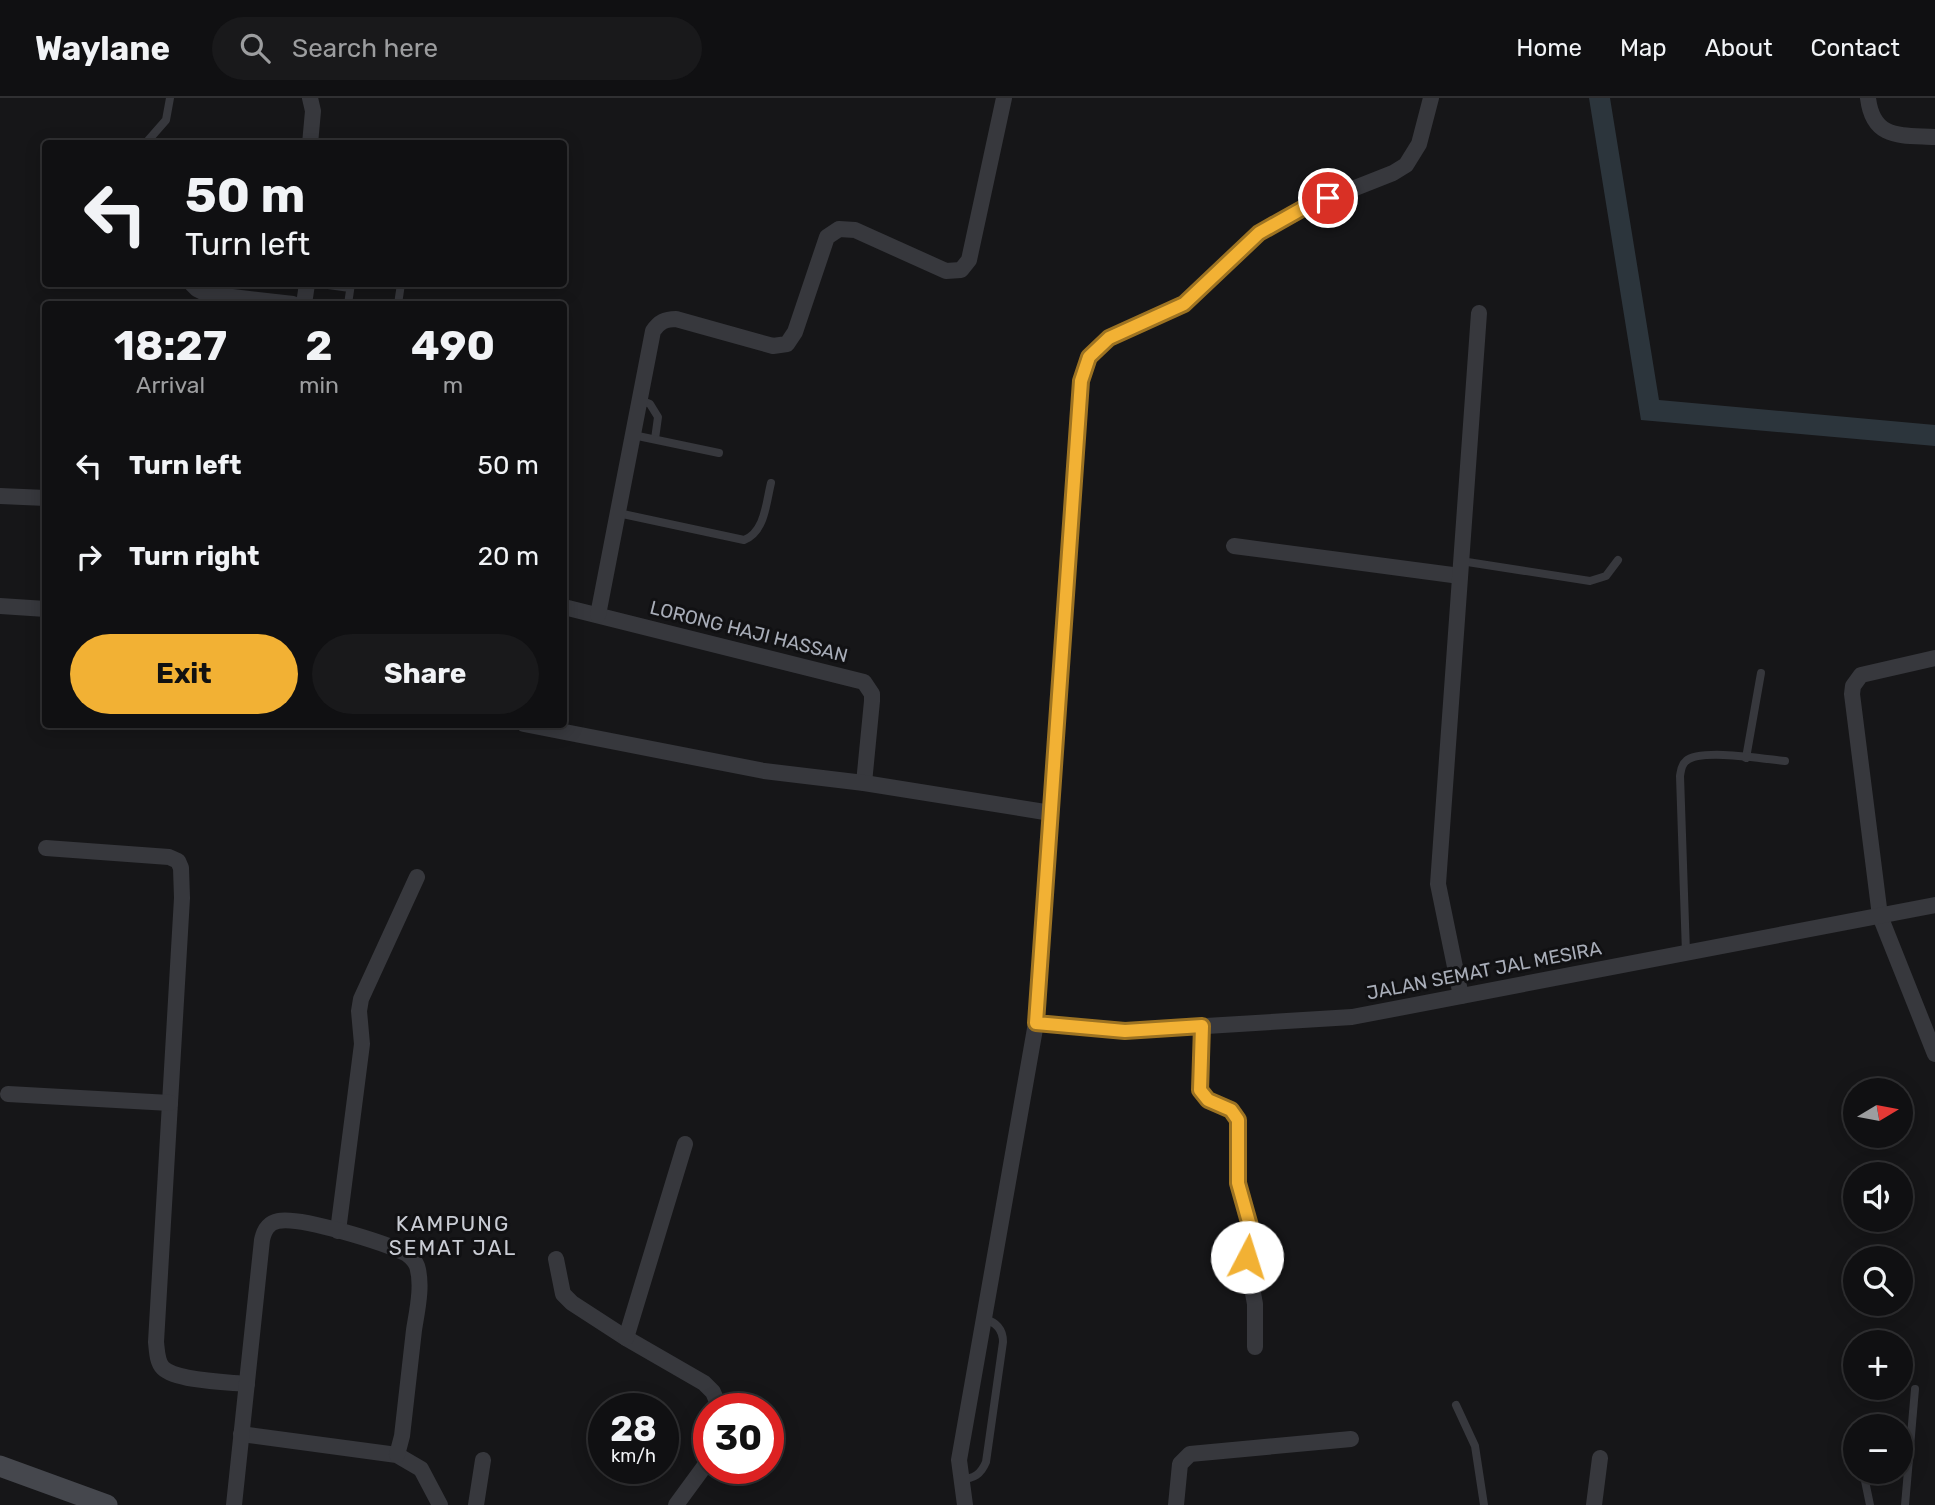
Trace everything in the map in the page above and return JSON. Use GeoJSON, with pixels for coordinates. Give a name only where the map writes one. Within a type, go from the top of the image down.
{"type":"FeatureCollection","features":[{"type":"Feature","properties":{"kind":"main road"},"geometry":{"type":"LineString","coordinates":[[0,1466],[107,1505]]}},
{"type":"Feature","properties":{"kind":"street"},"geometry":{"type":"LineString","coordinates":[[310,98],[313,111],[310,140]]}},
{"type":"Feature","properties":{"kind":"street"},"geometry":{"type":"LineString","coordinates":[[598,615],[653,331],[663,320],[676,319],[773,346],[787,344],[792,341],[827,237],[839,229],[855,230],[946,271],[957,272],[964,268],[969,260],[1004,98]]}},
{"type":"Feature","properties":{"kind":"street"},"geometry":{"type":"LineString","coordinates":[[965,1505],[959,1460],[1036,1023],[1081,381],[1089,357],[1109,338],[1184,304],[1259,233],[1307,206],[1393,173],[1406,164],[1419,144],[1431,98]]}},
{"type":"Feature","properties":{"kind":"street"},"geometry":{"type":"LineString","coordinates":[[1868,98],[1874,121],[1883,130],[1896,134],[1935,136]]}},
{"type":"Feature","properties":{"kind":"street"},"geometry":{"type":"LineString","coordinates":[[195,287],[207,294],[267,301]]}},
{"type":"Feature","properties":{"kind":"street"},"geometry":{"type":"LineString","coordinates":[[1461,996],[1438,884],[1479,313]]}},
{"type":"Feature","properties":{"kind":"street"},"geometry":{"type":"LineString","coordinates":[[0,496],[42,498]]}},
{"type":"Feature","properties":{"kind":"street"},"geometry":{"type":"LineString","coordinates":[[1234,546],[1460,568]]}},
{"type":"Feature","properties":{"kind":"street"},"geometry":{"type":"LineString","coordinates":[[0,606],[42,609]]}},
{"type":"Feature","properties":{"kind":"street","name":"LORONG HAJI HASSAN"},"geometry":{"type":"LineString","coordinates":[[567,608],[864,682],[872,694],[864,783]]}},
{"type":"Feature","properties":{"kind":"street"},"geometry":{"type":"LineString","coordinates":[[1935,658],[1868,672],[1861,675],[1853,687],[1880,916],[1935,1054]]}},
{"type":"Feature","properties":{"kind":"street"},"geometry":{"type":"LineString","coordinates":[[544,728],[764,771],[864,783],[1051,813]]}},
{"type":"Feature","properties":{"kind":"street"},"geometry":{"type":"LineString","coordinates":[[46,848],[169,857],[178,861],[181,867],[182,898],[157,1357],[162,1367],[176,1375],[247,1384]]}},
{"type":"Feature","properties":{"kind":"street"},"geometry":{"type":"LineString","coordinates":[[338,1231],[360,1066],[361,999],[417,877]]}},
{"type":"Feature","properties":{"kind":"street","name":"JALAN SEMAT JAL MESIRA"},"geometry":{"type":"LineString","coordinates":[[1036,1023],[1125,1031],[1352,1017],[1935,905]]}},
{"type":"Feature","properties":{"kind":"street"},"geometry":{"type":"LineString","coordinates":[[1202,1026],[1200,1090],[1208,1100],[1231,1110],[1238,1120],[1238,1183],[1252,1233],[1247,1261],[1255,1300],[1255,1348]]}},
{"type":"Feature","properties":{"kind":"street"},"geometry":{"type":"LineString","coordinates":[[8,1094],[170,1103]]}},
{"type":"Feature","properties":{"kind":"street"},"geometry":{"type":"LineString","coordinates":[[626,1338],[685,1144]]}},
{"type":"Feature","properties":{"kind":"street"},"geometry":{"type":"LineString","coordinates":[[234,1505],[264,1232],[275,1222],[283,1220],[338,1231],[405,1254],[417,1266],[418,1299],[402,1436],[397,1455]]}},
{"type":"Feature","properties":{"kind":"street"},"geometry":{"type":"LineString","coordinates":[[556,1259],[563,1294],[572,1303],[626,1338],[704,1382],[713,1393]]}},
{"type":"Feature","properties":{"kind":"street"},"geometry":{"type":"LineString","coordinates":[[241,1434],[397,1455],[421,1469],[440,1505]]}},
{"type":"Feature","properties":{"kind":"street"},"geometry":{"type":"LineString","coordinates":[[1176,1505],[1180,1464],[1190,1454],[1351,1439]]}},
{"type":"Feature","properties":{"kind":"street"},"geometry":{"type":"LineString","coordinates":[[1594,1505],[1600,1458]]}},
{"type":"Feature","properties":{"kind":"street"},"geometry":{"type":"LineString","coordinates":[[476,1505],[483,1460]]}},
{"type":"Feature","properties":{"kind":"street"},"geometry":{"type":"LineString","coordinates":[[676,1505],[693,1482]]}},
{"type":"Feature","properties":{"kind":"lane"},"geometry":{"type":"LineString","coordinates":[[148,140],[166,120],[170,98]]}},
{"type":"Feature","properties":{"kind":"lane"},"geometry":{"type":"LineString","coordinates":[[640,400],[650,404],[658,417],[655,439]]}},
{"type":"Feature","properties":{"kind":"lane"},"geometry":{"type":"LineString","coordinates":[[633,435],[719,453]]}},
{"type":"Feature","properties":{"kind":"lane"},"geometry":{"type":"LineString","coordinates":[[618,513],[744,540],[757,532],[760,526],[771,483]]}},
{"type":"Feature","properties":{"kind":"lane"},"geometry":{"type":"LineString","coordinates":[[1460,568],[1596,581],[1606,576],[1618,560]]}},
{"type":"Feature","properties":{"kind":"lane"},"geometry":{"type":"LineString","coordinates":[[1746,758],[1761,673]]}},
{"type":"Feature","properties":{"kind":"lane"},"geometry":{"type":"LineString","coordinates":[[1686,953],[1681,768],[1688,759],[1707,755],[1785,761]]}},
{"type":"Feature","properties":{"kind":"lane"},"geometry":{"type":"LineString","coordinates":[[961,1479],[973,1478],[979,1474],[986,1462],[1003,1342],[1000,1328],[984,1319]]}},
{"type":"Feature","properties":{"kind":"lane"},"geometry":{"type":"LineString","coordinates":[[1905,1505],[1914,1389]]}},
{"type":"Feature","properties":{"kind":"lane"},"geometry":{"type":"LineString","coordinates":[[1456,1405],[1475,1446],[1484,1505]]}},
{"type":"Feature","properties":{"kind":"lane"},"geometry":{"type":"LineString","coordinates":[[1866,1484],[1870,1505]]}},
{"type":"Feature","properties":{"kind":"shaded area"},"geometry":{"type":"Polygon","coordinates":[[[1589,98],[1610,98],[1659,400],[1935,425],[1935,446],[1641,420],[1589,98]]]}},
{"type":"Feature","properties":{"kind":"district","name":"KAMPUNG SEMAT JAL"},"geometry":{"type":"Point","coordinates":[453,1236]}},
{"type":"Feature","properties":{"kind":"route"},"geometry":{"type":"LineString","coordinates":[[1247,1257],[1252,1233],[1238,1183],[1238,1120],[1231,1110],[1208,1100],[1200,1090],[1202,1026],[1125,1031],[1036,1023],[1081,381],[1089,357],[1109,338],[1184,304],[1259,233],[1307,206],[1328,198]]}}]}
